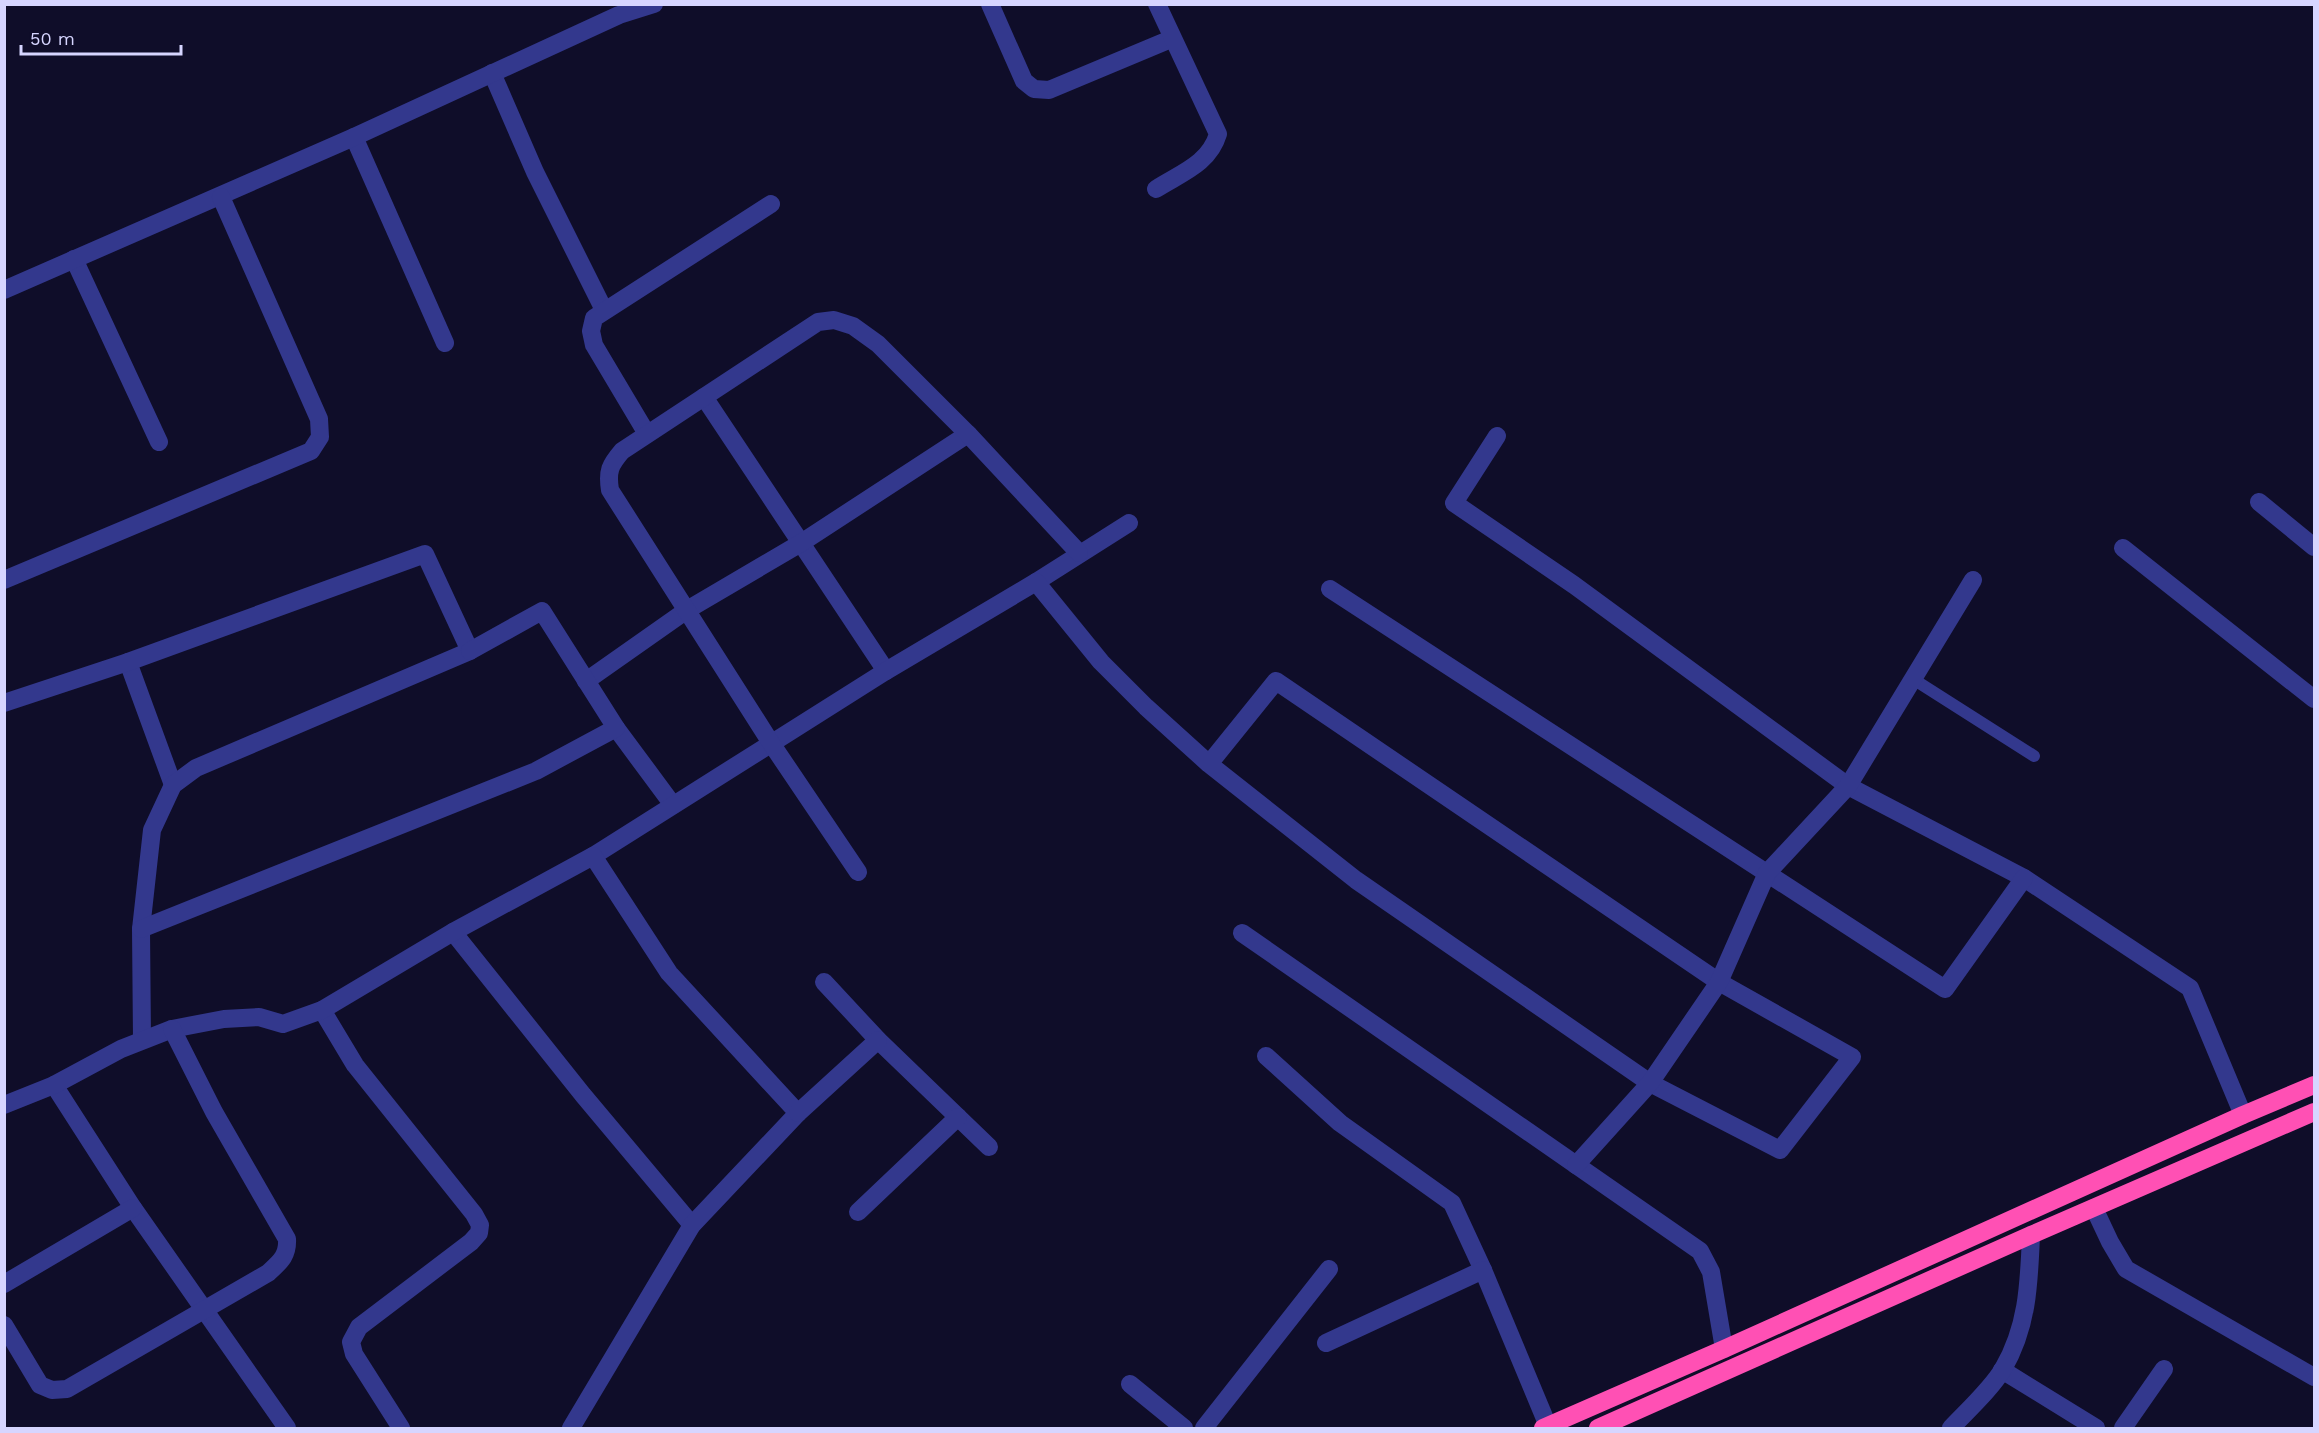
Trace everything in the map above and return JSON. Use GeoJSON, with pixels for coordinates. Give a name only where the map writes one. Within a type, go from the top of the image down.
{"type":"FeatureCollection","features":[{"type":"Feature","properties":{"kind":"highway"},"geometry":{"type":"LineString","coordinates":[[1546,1427],[2243,1114],[2314,1085]]}},
{"type":"Feature","properties":{"kind":"highway"},"geometry":{"type":"LineString","coordinates":[[1598,1428],[2314,1112]]}},
{"type":"Feature","properties":{"kind":"street"},"geometry":{"type":"LineString","coordinates":[[4,290],[221,197],[619,15],[654,4]]}},
{"type":"Feature","properties":{"kind":"street"},"geometry":{"type":"LineString","coordinates":[[990,4],[1024,81],[1034,89],[1049,90],[1172,39]]}},
{"type":"Feature","properties":{"kind":"street"},"geometry":{"type":"LineString","coordinates":[[1156,189],[1206,158],[1214,147],[1218,134],[1157,4]]}},
{"type":"Feature","properties":{"kind":"street"},"geometry":{"type":"LineString","coordinates":[[492,73],[535,172],[604,310]]}},
{"type":"Feature","properties":{"kind":"street"},"geometry":{"type":"LineString","coordinates":[[354,137],[445,343]]}},
{"type":"Feature","properties":{"kind":"street"},"geometry":{"type":"LineString","coordinates":[[4,580],[311,451],[320,437],[319,419],[221,197]]}},
{"type":"Feature","properties":{"kind":"street"},"geometry":{"type":"LineString","coordinates":[[647,434],[594,345],[591,331],[594,318],[771,204]]}},
{"type":"Feature","properties":{"kind":"street"},"geometry":{"type":"LineString","coordinates":[[74,259],[159,442]]}},
{"type":"Feature","properties":{"kind":"street"},"geometry":{"type":"LineString","coordinates":[[858,872],[771,743],[610,490],[607,475],[613,461],[622,451],[647,434],[818,322],[834,320],[853,326],[878,344],[968,434],[1079,553]]}},
{"type":"Feature","properties":{"kind":"street"},"geometry":{"type":"LineString","coordinates":[[704,397],[886,671]]}},
{"type":"Feature","properties":{"kind":"street"},"geometry":{"type":"LineString","coordinates":[[586,681],[687,610],[801,543],[968,434]]}},
{"type":"Feature","properties":{"kind":"street"},"geometry":{"type":"LineString","coordinates":[[1497,436],[1454,503],[1574,585],[1848,786],[2024,878],[2190,988],[2243,1114]]}},
{"type":"Feature","properties":{"kind":"street"},"geometry":{"type":"LineString","coordinates":[[2259,502],[2314,547]]}},
{"type":"Feature","properties":{"kind":"street"},"geometry":{"type":"LineString","coordinates":[[4,1106],[54,1085],[142,1040],[172,1029],[224,1019],[259,1017],[283,1024],[322,1010],[453,932],[593,856],[886,671],[1036,582],[1129,523]]}},
{"type":"Feature","properties":{"kind":"street"},"geometry":{"type":"LineString","coordinates":[[2123,548],[2314,699]]}},
{"type":"Feature","properties":{"kind":"street"},"geometry":{"type":"LineString","coordinates":[[4,703],[128,662],[425,554],[470,651]]}},
{"type":"Feature","properties":{"kind":"street"},"geometry":{"type":"LineString","coordinates":[[1576,1165],[1650,1083],[1719,982],[1767,873],[1848,786],[1973,580]]}},
{"type":"Feature","properties":{"kind":"street"},"geometry":{"type":"LineString","coordinates":[[1036,582],[1101,662],[1146,707],[1209,764],[1356,880],[1650,1083],[1780,1150],[1852,1056],[1719,982],[1276,681],[1209,764]]}},
{"type":"Feature","properties":{"kind":"street"},"geometry":{"type":"LineString","coordinates":[[1330,589],[1945,989],[2024,878]]}},
{"type":"Feature","properties":{"kind":"street"},"geometry":{"type":"LineString","coordinates":[[142,1040],[141,929],[152,830],[173,785],[196,768],[470,651],[542,611],[616,728],[673,805]]}},
{"type":"Feature","properties":{"kind":"street"},"geometry":{"type":"LineString","coordinates":[[128,662],[173,785]]}},
{"type":"Feature","properties":{"kind":"street"},"geometry":{"type":"LineString","coordinates":[[141,929],[536,771],[616,728]]}},
{"type":"Feature","properties":{"kind":"street"},"geometry":{"type":"LineString","coordinates":[[593,856],[669,973],[798,1113]]}},
{"type":"Feature","properties":{"kind":"street"},"geometry":{"type":"LineString","coordinates":[[453,932],[583,1095],[692,1225]]}},
{"type":"Feature","properties":{"kind":"street"},"geometry":{"type":"LineString","coordinates":[[1242,933],[1700,1251],[1711,1272],[1724,1349]]}},
{"type":"Feature","properties":{"kind":"street"},"geometry":{"type":"LineString","coordinates":[[824,982],[878,1040],[989,1147]]}},
{"type":"Feature","properties":{"kind":"street"},"geometry":{"type":"LineString","coordinates":[[322,1010],[355,1065],[474,1214],[480,1225],[478,1233],[471,1242],[359,1327],[351,1342],[354,1354],[401,1428]]}},
{"type":"Feature","properties":{"kind":"street"},"geometry":{"type":"LineString","coordinates":[[4,1325],[40,1385],[52,1390],[67,1389],[268,1273],[283,1260],[288,1249],[287,1239],[213,1112],[172,1029]]}},
{"type":"Feature","properties":{"kind":"street"},"geometry":{"type":"LineString","coordinates":[[571,1428],[692,1225],[798,1113],[878,1040]]}},
{"type":"Feature","properties":{"kind":"street"},"geometry":{"type":"LineString","coordinates":[[1266,1056],[1340,1123],[1452,1203],[1483,1270],[1546,1427]]}},
{"type":"Feature","properties":{"kind":"street"},"geometry":{"type":"LineString","coordinates":[[54,1085],[134,1208],[286,1428]]}},
{"type":"Feature","properties":{"kind":"street"},"geometry":{"type":"LineString","coordinates":[[858,1212],[958,1117]]}},
{"type":"Feature","properties":{"kind":"street"},"geometry":{"type":"LineString","coordinates":[[4,1284],[134,1208]]}},
{"type":"Feature","properties":{"kind":"street"},"geometry":{"type":"LineString","coordinates":[[2094,1208],[2126,1269],[2314,1377]]}},
{"type":"Feature","properties":{"kind":"street"},"geometry":{"type":"LineString","coordinates":[[1952,1428],[2002,1370],[2021,1328],[2029,1294],[2031,1235]]}},
{"type":"Feature","properties":{"kind":"street"},"geometry":{"type":"LineString","coordinates":[[1204,1428],[1329,1269]]}},
{"type":"Feature","properties":{"kind":"street"},"geometry":{"type":"LineString","coordinates":[[1326,1343],[1483,1270]]}},
{"type":"Feature","properties":{"kind":"street"},"geometry":{"type":"LineString","coordinates":[[2123,1428],[2164,1369]]}},
{"type":"Feature","properties":{"kind":"street"},"geometry":{"type":"LineString","coordinates":[[2002,1370],[2096,1428]]}},
{"type":"Feature","properties":{"kind":"street"},"geometry":{"type":"LineString","coordinates":[[1130,1384],[1184,1428]]}},
{"type":"Feature","properties":{"kind":"lane"},"geometry":{"type":"LineString","coordinates":[[1913,679],[2034,756]]}}]}
